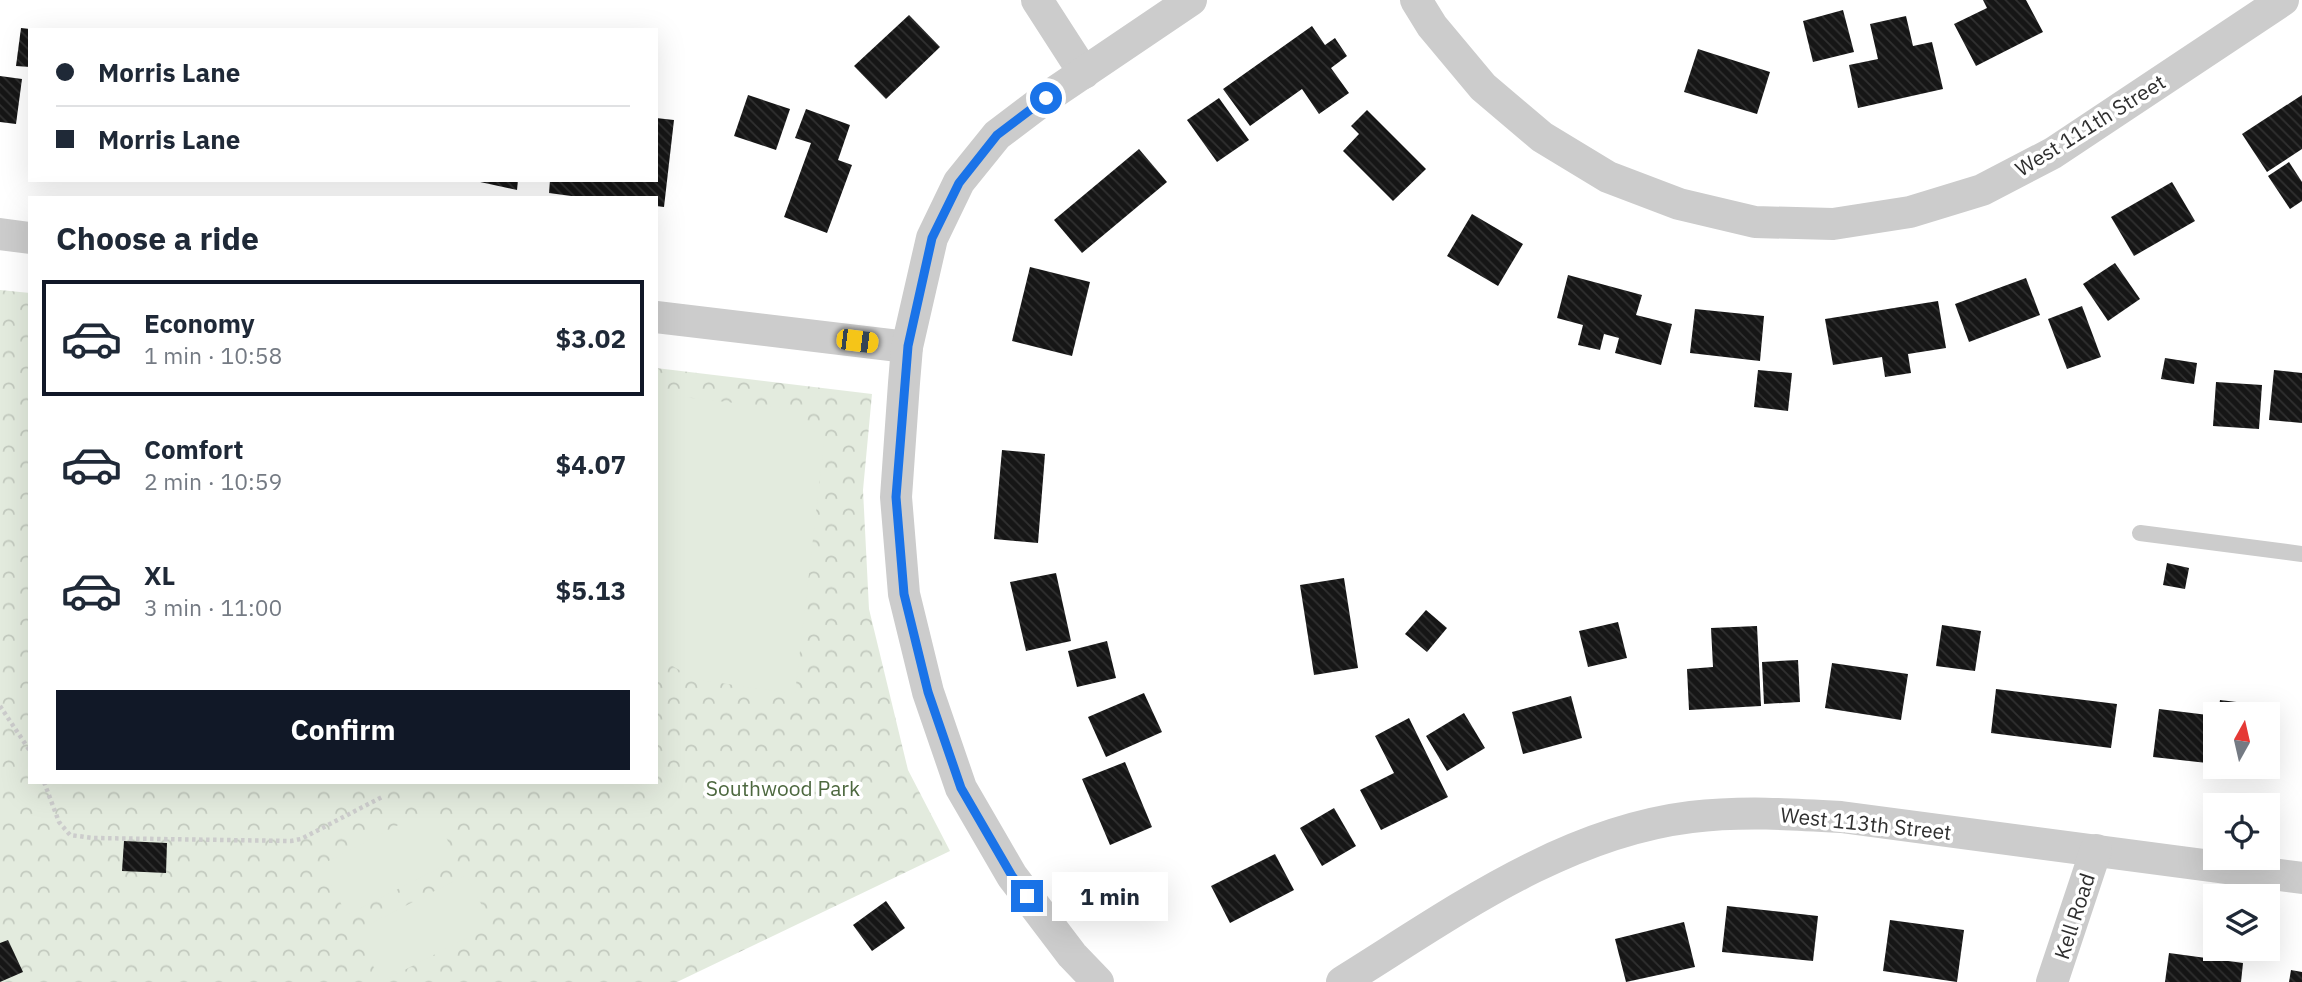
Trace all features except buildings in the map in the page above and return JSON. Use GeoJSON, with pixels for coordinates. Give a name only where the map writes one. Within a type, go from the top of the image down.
{"type":"FeatureCollection","features":[{"type":"Feature","properties":{"kind":"street"},"geometry":{"type":"LineString","coordinates":[[1037,0],[1084,73]]}},
{"type":"Feature","properties":{"kind":"street"},"geometry":{"type":"LineString","coordinates":[[1098,982],[1072,955],[1012,876],[961,788],[928,692],[904,594],[896,497],[908,346],[932,238],[959,183],[997,135],[1191,0]]}},
{"type":"Feature","properties":{"kind":"street","name":"West 111th Street"},"geometry":{"type":"LineString","coordinates":[[1416,0],[1432,26],[1483,87],[1542,137],[1608,177],[1679,204],[1755,222],[1833,224],[1910,212],[1982,190],[2053,153],[2283,0]]}},
{"type":"Feature","properties":{"kind":"street"},"geometry":{"type":"LineString","coordinates":[[0,234],[28,237]]}},
{"type":"Feature","properties":{"kind":"street"},"geometry":{"type":"LineString","coordinates":[[658,317],[908,346]]}},
{"type":"Feature","properties":{"kind":"street","name":"West 113th Street"},"geometry":{"type":"LineString","coordinates":[[1342,982],[1482,896],[1546,861],[1616,834],[1690,817],[1766,813],[1840,817],[2302,878]]}},
{"type":"Feature","properties":{"kind":"street","name":"Kell Road"},"geometry":{"type":"LineString","coordinates":[[2052,982],[2096,850]]}},
{"type":"Feature","properties":{"kind":"lane"},"geometry":{"type":"LineString","coordinates":[[2140,533],[2302,554]]}},
{"type":"Feature","properties":{"kind":"path"},"geometry":{"type":"LineString","coordinates":[[0,706],[28,748]]}},
{"type":"Feature","properties":{"kind":"path"},"geometry":{"type":"LineString","coordinates":[[45,784],[59,822],[70,835],[93,838],[291,841],[301,839],[382,797]]}},
{"type":"Feature","properties":{"kind":"green space","name":"Southwood Park"},"geometry":{"type":"Polygon","coordinates":[[[0,290],[28,293],[28,784],[658,784],[658,368],[872,394],[863,490],[869,609],[908,770],[950,851],[677,982],[0,982],[0,290]]]}},
{"type":"Feature","properties":{"kind":"green space"},"geometry":{"type":"Polygon","coordinates":[[[658,394],[798,410],[824,444],[795,694],[694,679],[658,657],[658,394]]]}},
{"type":"Feature","properties":{"kind":"green space"},"geometry":{"type":"Polygon","coordinates":[[[431,808],[457,859],[347,915],[321,865],[431,808]]]}},
{"type":"Feature","properties":{"kind":"green space"},"geometry":{"type":"Polygon","coordinates":[[[466,875],[492,925],[381,982],[356,931],[466,875]]]}},
{"type":"Feature","properties":{"kind":"route"},"geometry":{"type":"LineString","coordinates":[[1027,896],[1012,876],[961,788],[928,692],[904,594],[896,497],[908,346],[932,238],[959,183],[997,135],[1046,98]]}}]}
